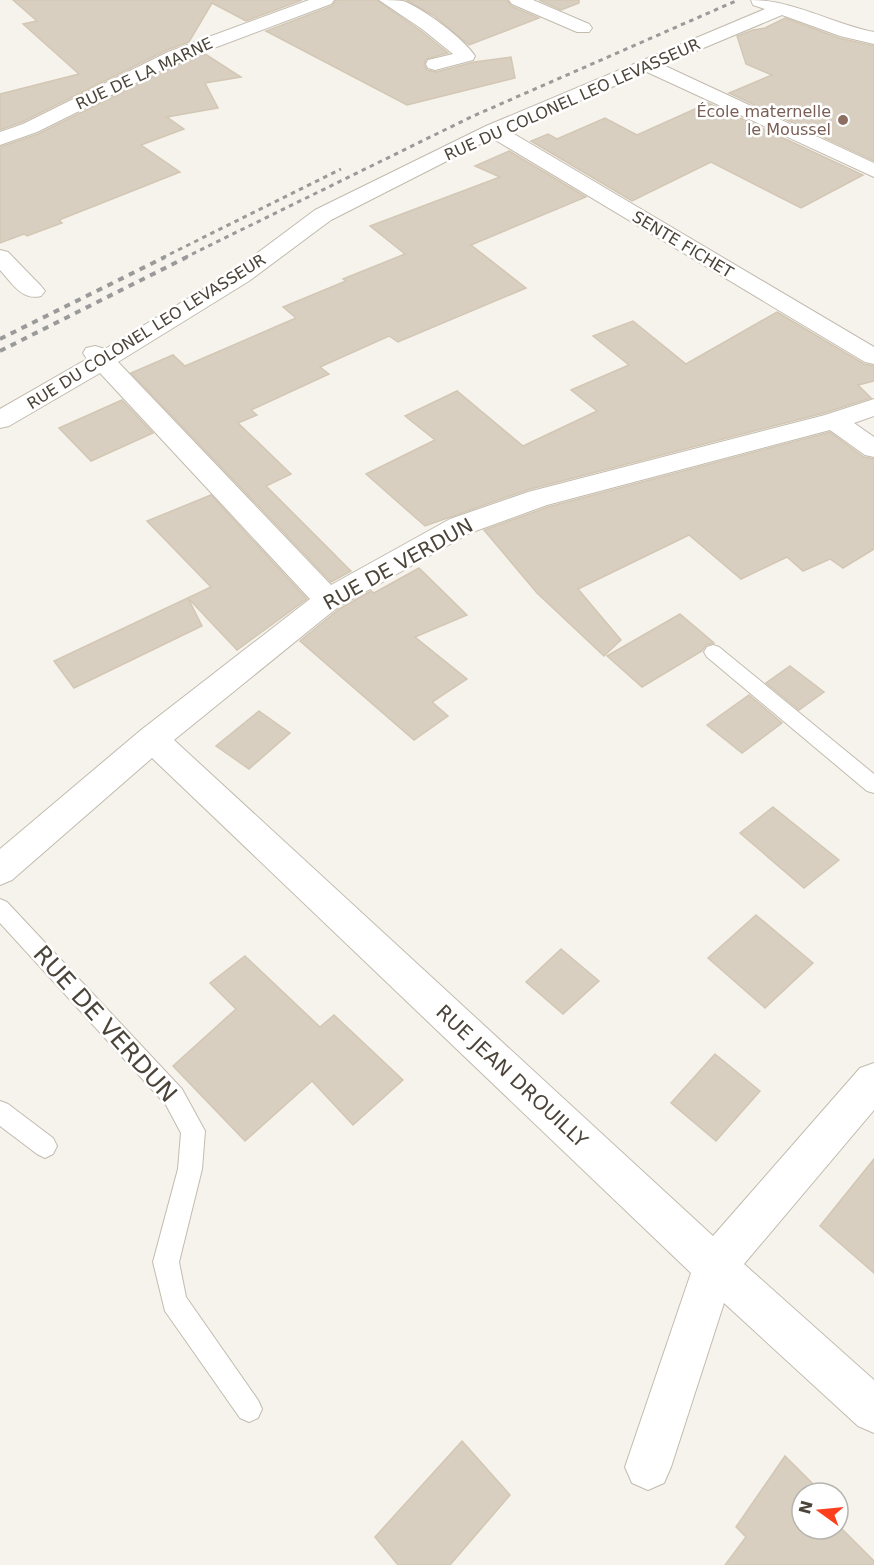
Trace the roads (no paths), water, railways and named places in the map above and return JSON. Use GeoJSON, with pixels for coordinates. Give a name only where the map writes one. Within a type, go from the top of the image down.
{"type":"FeatureCollection","features":[{"type":"Feature","properties":{"kind":"street","name":"RUE DE LA MARNE"},"geometry":{"type":"LineString","coordinates":[[0,139],[30,128],[175,56],[325,0]]}},
{"type":"Feature","properties":{"kind":"street"},"geometry":{"type":"LineString","coordinates":[[388,0],[407,9],[442,34],[466,56],[435,64]]}},
{"type":"Feature","properties":{"kind":"street"},"geometry":{"type":"LineString","coordinates":[[518,0],[583,28]]}},
{"type":"Feature","properties":{"kind":"street"},"geometry":{"type":"LineString","coordinates":[[756,0],[846,32],[874,38]]}},
{"type":"Feature","properties":{"kind":"street","name":"RUE DU COLONEL LEO LEVASSEUR"},"geometry":{"type":"LineString","coordinates":[[0,420],[98,358],[241,276],[323,215],[493,130],[779,10]]}},
{"type":"Feature","properties":{"kind":"street"},"geometry":{"type":"LineString","coordinates":[[647,65],[874,171]]}},
{"type":"Feature","properties":{"kind":"street","name":"SENTE FICHET"},"geometry":{"type":"LineString","coordinates":[[493,130],[874,357]]}},
{"type":"Feature","properties":{"kind":"street"},"geometry":{"type":"LineString","coordinates":[[0,257],[33,291]]}},
{"type":"Feature","properties":{"kind":"street"},"geometry":{"type":"LineString","coordinates":[[98,358],[328,600]]}},
{"type":"Feature","properties":{"kind":"street","name":"RUE DE VERDUN"},"geometry":{"type":"LineString","coordinates":[[0,870],[152,739],[328,600],[460,526],[538,498],[834,421],[874,407]]}},
{"type":"Feature","properties":{"kind":"street"},"geometry":{"type":"LineString","coordinates":[[834,421],[874,449]]}},
{"type":"Feature","properties":{"kind":"street","name":"RUE JEAN DROUILLY"},"geometry":{"type":"LineString","coordinates":[[152,739],[715,1266],[874,1410]]}},
{"type":"Feature","properties":{"kind":"street"},"geometry":{"type":"LineString","coordinates":[[648,1467],[715,1266],[874,1081]]}},
{"type":"Feature","properties":{"kind":"lane"},"geometry":{"type":"LineString","coordinates":[[713,652],[874,785]]}},
{"type":"Feature","properties":{"kind":"lane","name":"RUE DE VERDUN"},"geometry":{"type":"LineString","coordinates":[[0,908],[174,1097],[193,1131],[190,1169],[166,1262],[174,1302],[249,1409]]}},
{"type":"Feature","properties":{"kind":"lane"},"geometry":{"type":"LineString","coordinates":[[0,1112],[45,1146]]}},
{"type":"Feature","properties":{"kind":"railway"},"geometry":{"type":"LineString","coordinates":[[184,258],[471,117],[738,0]]}},
{"type":"Feature","properties":{"kind":"railway"},"geometry":{"type":"LineString","coordinates":[[162,258],[341,169]]}},
{"type":"Feature","properties":{"kind":"railway"},"geometry":{"type":"LineString","coordinates":[[0,339],[165,257]]}},
{"type":"Feature","properties":{"kind":"railway"},"geometry":{"type":"LineString","coordinates":[[0,351],[187,257]]}},
{"type":"Feature","properties":{"kind":"place","name":"École maternelle le Moussel"},"geometry":{"type":"Point","coordinates":[843,120]}}]}
